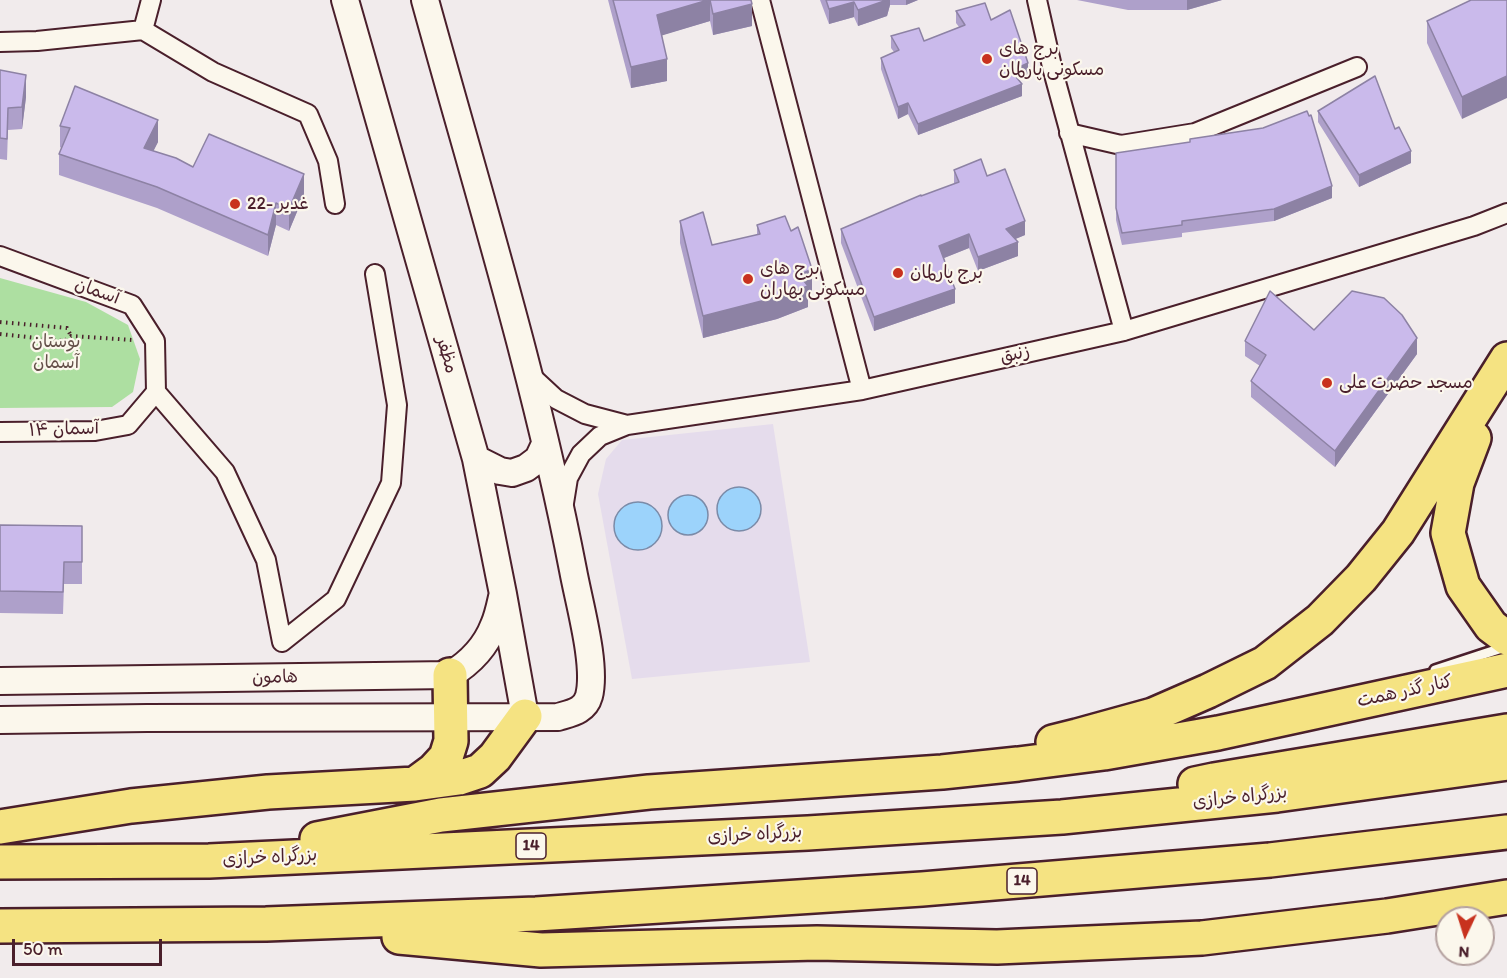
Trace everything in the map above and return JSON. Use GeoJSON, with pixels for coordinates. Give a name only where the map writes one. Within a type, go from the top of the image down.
{"type":"FeatureCollection","features":[{"type":"Feature","properties":{"kind":"highway"},"geometry":{"type":"LineString","coordinates":[[209,861],[441,815],[649,792],[848,779],[1004,752],[1077,736],[1153,715],[1265,663],[1320,620],[1361,578],[1398,532],[1507,359]]}},
{"type":"Feature","properties":{"kind":"highway"},"geometry":{"type":"LineString","coordinates":[[1507,383],[1478,429],[1457,483],[1448,533],[1463,585],[1491,626],[1507,638]]}},
{"type":"Feature","properties":{"kind":"highway","name":"کنار گذر همت"},"geometry":{"type":"LineString","coordinates":[[848,779],[1018,764],[1104,753],[1218,734],[1507,670]]}},
{"type":"Feature","properties":{"kind":"highway"},"geometry":{"type":"LineString","coordinates":[[415,784],[434,770],[446,757],[451,741],[450,675]]}},
{"type":"Feature","properties":{"kind":"highway"},"geometry":{"type":"LineString","coordinates":[[0,827],[142,805],[268,792],[415,784],[459,778],[480,771],[495,757],[525,716]]}},
{"type":"Feature","properties":{"kind":"highway"},"geometry":{"type":"LineString","coordinates":[[1062,817],[1214,780],[1507,731]]}},
{"type":"Feature","properties":{"kind":"highway","name":"بزرگراه خرازی"},"geometry":{"type":"LineString","coordinates":[[0,862],[209,861],[808,833],[1062,817],[1277,795],[1507,763]]}},
{"type":"Feature","properties":{"kind":"highway","name":"14"},"geometry":{"type":"LineString","coordinates":[[0,926],[266,924],[536,914],[922,889],[1270,860],[1507,832]]}},
{"type":"Feature","properties":{"kind":"highway"},"geometry":{"type":"LineString","coordinates":[[266,924],[541,950],[816,943],[997,947],[1203,938],[1387,916],[1507,897]]}},
{"type":"Feature","properties":{"kind":"street"},"geometry":{"type":"LineString","coordinates":[[137,0],[143,30]]}},
{"type":"Feature","properties":{"kind":"street"},"geometry":{"type":"LineString","coordinates":[[143,30],[151,0]]}},
{"type":"Feature","properties":{"kind":"street"},"geometry":{"type":"LineString","coordinates":[[0,720],[558,717],[579,710],[589,698],[591,680],[588,650],[562,513],[529,374],[425,0]]}},
{"type":"Feature","properties":{"kind":"street"},"geometry":{"type":"LineString","coordinates":[[760,0],[862,390]]}},
{"type":"Feature","properties":{"kind":"street"},"geometry":{"type":"LineString","coordinates":[[1037,0],[1069,133],[1124,331]]}},
{"type":"Feature","properties":{"kind":"street","name":"مظفر"},"geometry":{"type":"LineString","coordinates":[[345,4],[476,459],[525,716]]}},
{"type":"Feature","properties":{"kind":"street"},"geometry":{"type":"LineString","coordinates":[[0,42],[37,41],[143,30],[213,72],[308,114],[328,161],[335,204]]}},
{"type":"Feature","properties":{"kind":"street"},"geometry":{"type":"LineString","coordinates":[[1069,133],[1121,145],[1196,133],[1357,67]]}},
{"type":"Feature","properties":{"kind":"street","name":"زنبق"},"geometry":{"type":"LineString","coordinates":[[562,513],[568,478],[581,454],[600,436],[627,425],[862,390],[1124,331],[1474,226],[1507,213]]}},
{"type":"Feature","properties":{"kind":"street","name":"آسمان"},"geometry":{"type":"LineString","coordinates":[[0,256],[132,305],[155,341],[156,392]]}},
{"type":"Feature","properties":{"kind":"street"},"geometry":{"type":"LineString","coordinates":[[156,392],[225,472],[266,560],[282,642],[336,599],[391,483],[397,405],[375,273]]}},
{"type":"Feature","properties":{"kind":"street"},"geometry":{"type":"LineString","coordinates":[[529,374],[556,399],[585,414],[627,425]]}},
{"type":"Feature","properties":{"kind":"street","name":"آسمان ۱۴"},"geometry":{"type":"LineString","coordinates":[[0,432],[95,431],[128,425],[156,392]]}},
{"type":"Feature","properties":{"kind":"street"},"geometry":{"type":"LineString","coordinates":[[476,459],[500,471],[512,472],[526,468],[538,459],[545,444]]}},
{"type":"Feature","properties":{"kind":"street"},"geometry":{"type":"LineString","coordinates":[[450,675],[465,666],[478,653],[494,626],[503,594]]}},
{"type":"Feature","properties":{"kind":"street","name":"هامون"},"geometry":{"type":"LineString","coordinates":[[0,681],[450,675]]}},
{"type":"Feature","properties":{"kind":"lane"},"geometry":{"type":"LineString","coordinates":[[1428,673],[1507,646]]}},
{"type":"Feature","properties":{"kind":"lane"},"geometry":{"type":"LineString","coordinates":[[1303,714],[1382,688]]}},
{"type":"Feature","properties":{"kind":"path"},"geometry":{"type":"LineString","coordinates":[[0,322],[67,328],[72,336]]}},
{"type":"Feature","properties":{"kind":"path"},"geometry":{"type":"LineString","coordinates":[[0,334],[64,340],[72,336],[137,340],[134,335]]}},
{"type":"Feature","properties":{"kind":"shaded area"},"geometry":{"type":"Polygon","coordinates":[[[773,424],[810,662],[632,679],[598,494],[606,459],[622,440],[773,424]]]}},
{"type":"Feature","properties":{"kind":"green space","name":"بوستان آسمان"},"geometry":{"type":"Polygon","coordinates":[[[0,278],[86,302],[128,325],[140,359],[133,392],[112,407],[0,408],[0,278]]]}},
{"type":"Feature","properties":{"kind":"water"},"geometry":{"type":"Polygon","coordinates":[[[739,487],[754,494],[761,509],[754,524],[739,531],[724,524],[717,509],[724,494],[739,487]]]}},
{"type":"Feature","properties":{"kind":"water"},"geometry":{"type":"Polygon","coordinates":[[[688,495],[696,496],[702,501],[707,507],[707,523],[702,529],[696,534],[688,535],[680,534],[674,529],[669,523],[668,515],[669,507],[674,501],[680,496],[688,495]]]}},
{"type":"Feature","properties":{"kind":"water"},"geometry":{"type":"Polygon","coordinates":[[[638,502],[655,509],[662,526],[655,543],[638,550],[621,543],[614,526],[621,509],[638,502]]]}},
{"type":"Feature","properties":{"kind":"building"},"geometry":{"type":"Polygon","coordinates":[[[613,0],[708,0],[657,15],[667,59],[631,67],[613,0]]]}},
{"type":"Feature","properties":{"kind":"building"},"geometry":{"type":"Polygon","coordinates":[[[710,0],[751,0],[752,4],[713,14],[710,0]]]}},
{"type":"Feature","properties":{"kind":"building"},"geometry":{"type":"Polygon","coordinates":[[[826,0],[887,0],[858,10],[854,2],[829,9],[826,0]]]}},
{"type":"Feature","properties":{"kind":"building"},"geometry":{"type":"Polygon","coordinates":[[[1471,0],[1507,0],[1507,76],[1462,97],[1427,21],[1471,0]]]}},
{"type":"Feature","properties":{"kind":"building"},"geometry":{"type":"Polygon","coordinates":[[[985,3],[991,20],[1010,10],[1028,63],[1011,71],[1022,84],[918,124],[908,103],[898,107],[881,58],[899,50],[891,36],[919,28],[924,41],[965,25],[956,11],[985,3]]]}},
{"type":"Feature","properties":{"kind":"building"},"geometry":{"type":"Polygon","coordinates":[[[0,70],[26,75],[22,107],[8,108],[7,139],[0,138],[0,70]]]}},
{"type":"Feature","properties":{"kind":"building"},"geometry":{"type":"Polygon","coordinates":[[[1375,76],[1395,129],[1399,127],[1411,151],[1359,175],[1318,111],[1375,76]]]}},
{"type":"Feature","properties":{"kind":"building"},"geometry":{"type":"Polygon","coordinates":[[[75,86],[158,120],[144,148],[176,158],[193,167],[209,134],[304,174],[289,209],[276,203],[268,235],[157,187],[59,154],[70,128],[60,126],[75,86]]]}},
{"type":"Feature","properties":{"kind":"building"},"geometry":{"type":"Polygon","coordinates":[[[1307,111],[1309,116],[1311,115],[1332,186],[1274,209],[1182,221],[1182,225],[1122,233],[1116,208],[1116,153],[1263,128],[1307,111]]]}},
{"type":"Feature","properties":{"kind":"building"},"geometry":{"type":"Polygon","coordinates":[[[981,159],[987,176],[1005,169],[1025,221],[1006,229],[1018,242],[978,257],[969,234],[939,246],[955,289],[874,317],[841,229],[921,195],[959,182],[954,170],[981,159]]]}},
{"type":"Feature","properties":{"kind":"building","name":"برج های مسکونی بهاران"},"geometry":{"type":"Polygon","coordinates":[[[703,212],[712,245],[760,234],[757,225],[785,216],[791,231],[798,227],[812,269],[799,275],[808,286],[777,297],[703,316],[680,221],[703,212]]]}},
{"type":"Feature","properties":{"kind":"building","name":"مسجد حضرت علی"},"geometry":{"type":"Polygon","coordinates":[[[1270,291],[1314,330],[1352,291],[1384,298],[1402,315],[1417,338],[1335,451],[1251,381],[1266,355],[1245,341],[1270,291]]]}},
{"type":"Feature","properties":{"kind":"building"},"geometry":{"type":"Polygon","coordinates":[[[0,525],[82,526],[82,562],[64,562],[63,592],[0,591],[0,525]]]}},
{"type":"Feature","properties":{"kind":"place","name":"برج های مسکونی پارلمان"},"geometry":{"type":"Point","coordinates":[987,59]}},
{"type":"Feature","properties":{"kind":"place","name":"22- غدیر"},"geometry":{"type":"Point","coordinates":[235,204]}},
{"type":"Feature","properties":{"kind":"place","name":"برج پارلمان"},"geometry":{"type":"Point","coordinates":[898,273]}},
{"type":"Feature","properties":{"kind":"place","name":"برج های مسکونی بهاران"},"geometry":{"type":"Point","coordinates":[748,279]}},
{"type":"Feature","properties":{"kind":"place","name":"مسجد حضرت علی"},"geometry":{"type":"Point","coordinates":[1327,383]}}]}
